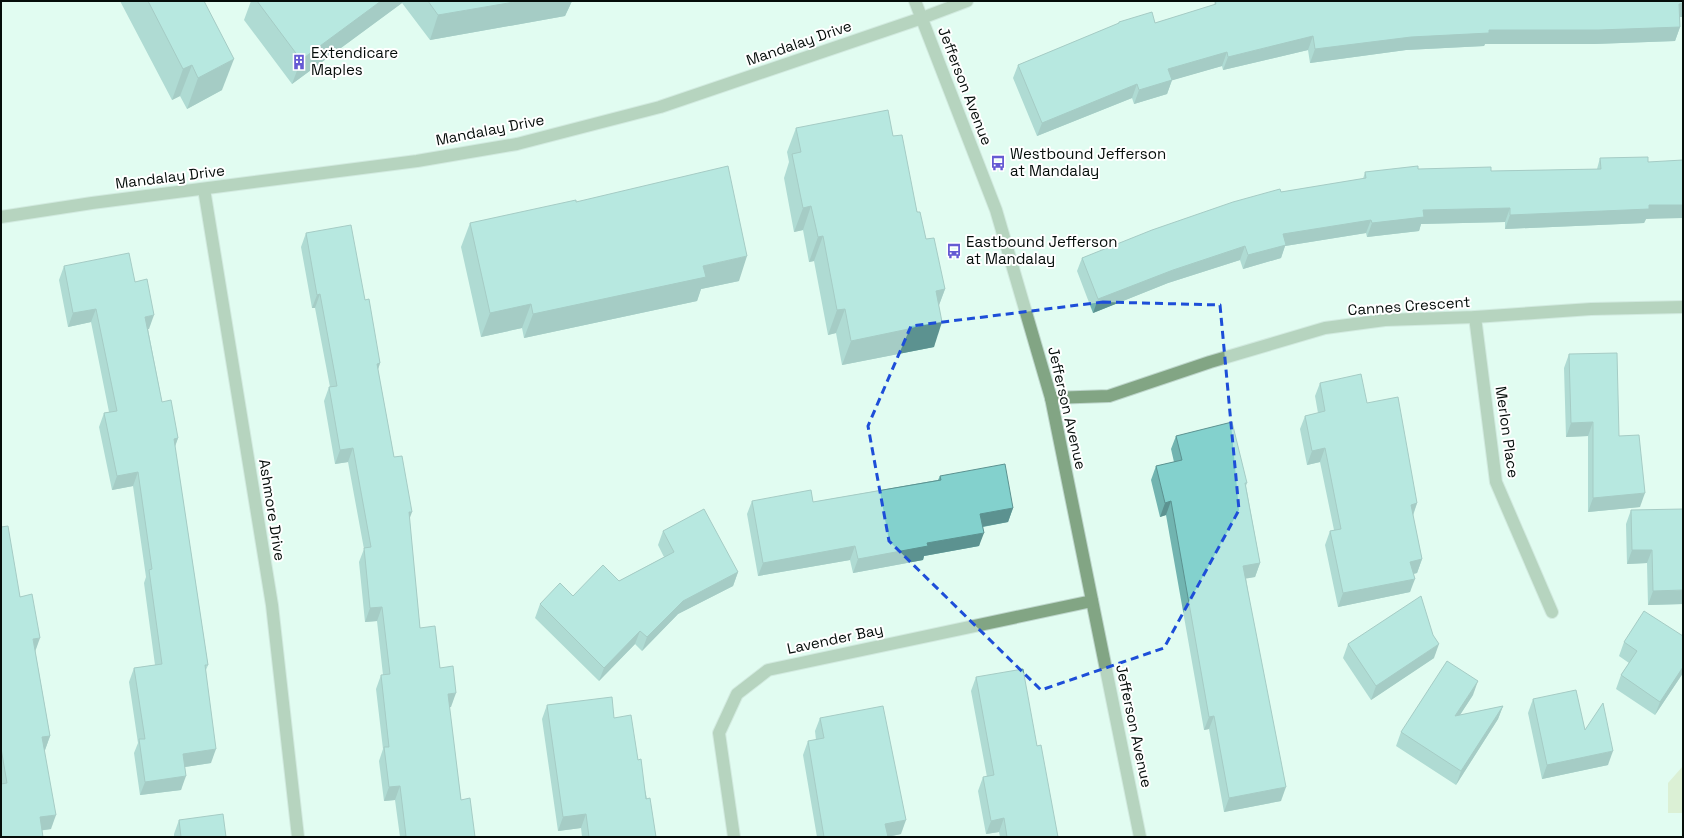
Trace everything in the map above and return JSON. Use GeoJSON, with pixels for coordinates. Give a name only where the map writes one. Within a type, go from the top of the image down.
{"type":"FeatureCollection","features":[{"type":"Feature","properties":{"kind":"street","name":"Jefferson Avenue"},"geometry":{"type":"LineString","coordinates":[[914,1],[922,18],[996,210],[1051,398],[1140,837]]}},
{"type":"Feature","properties":{"kind":"street","name":"Mandalay Drive"},"geometry":{"type":"LineString","coordinates":[[1,217],[417,160],[517,144],[660,107],[922,18],[967,1]]}},
{"type":"Feature","properties":{"kind":"street","name":"Ashmore Drive"},"geometry":{"type":"LineString","coordinates":[[204,189],[272,605],[298,837]]}},
{"type":"Feature","properties":{"kind":"street","name":"Cannes Crescent"},"geometry":{"type":"LineString","coordinates":[[1051,398],[1109,396],[1210,362],[1324,328],[1386,320],[1475,317],[1591,309],[1683,306]]}},
{"type":"Feature","properties":{"kind":"street","name":"Merlon Place"},"geometry":{"type":"LineString","coordinates":[[1475,317],[1496,482],[1552,612]]}},
{"type":"Feature","properties":{"kind":"street","name":"Lavender Bay"},"geometry":{"type":"LineString","coordinates":[[734,837],[719,733],[737,694],[768,670],[1092,602]]}},
{"type":"Feature","properties":{"kind":"highlighted area"},"geometry":{"type":"Polygon","coordinates":[[[1103,302],[1220,305],[1239,510],[1164,648],[1041,690],[889,541],[868,426],[911,326],[1103,302]]]}},
{"type":"Feature","properties":{"kind":"green space"},"geometry":{"type":"Polygon","coordinates":[[[1683,766],[1683,813],[1668,813],[1668,783],[1683,766]]]}},
{"type":"Feature","properties":{"kind":"building"},"geometry":{"type":"Polygon","coordinates":[[[148,1],[204,1],[234,59],[198,78],[192,65],[183,69],[148,1]]]}},
{"type":"Feature","properties":{"kind":"building"},"geometry":{"type":"Polygon","coordinates":[[[257,1],[381,1],[301,60],[257,1]]]}},
{"type":"Feature","properties":{"kind":"building"},"geometry":{"type":"Polygon","coordinates":[[[428,1],[520,1],[438,15],[428,1]]]}},
{"type":"Feature","properties":{"kind":"building"},"geometry":{"type":"Polygon","coordinates":[[[1683,1],[1683,3],[1679,4],[1680,27],[1599,30],[1489,30],[1489,33],[1411,37],[1315,49],[1313,36],[1228,57],[1227,52],[1168,69],[1172,80],[1139,90],[1137,84],[1042,123],[1018,65],[1119,22],[1152,12],[1155,23],[1216,4],[1215,2],[1683,1]]]}},
{"type":"Feature","properties":{"kind":"building"},"geometry":{"type":"Polygon","coordinates":[[[888,110],[893,136],[902,135],[917,212],[920,212],[926,239],[934,238],[945,289],[936,291],[942,322],[851,341],[845,309],[837,310],[823,236],[818,237],[811,206],[803,208],[792,154],[801,152],[796,128],[888,110]]]}},
{"type":"Feature","properties":{"kind":"building"},"geometry":{"type":"Polygon","coordinates":[[[1648,157],[1648,162],[1683,160],[1683,205],[1649,205],[1649,209],[1510,215],[1510,208],[1423,210],[1424,217],[1372,223],[1371,220],[1283,234],[1286,245],[1248,255],[1245,246],[1173,270],[1098,299],[1082,258],[1152,230],[1233,202],[1280,189],[1281,192],[1366,178],[1365,172],[1418,166],[1418,169],[1491,167],[1491,171],[1601,169],[1600,158],[1648,157]]]}},
{"type":"Feature","properties":{"kind":"building"},"geometry":{"type":"Polygon","coordinates":[[[728,166],[747,256],[703,266],[706,277],[533,314],[531,304],[490,313],[470,223],[576,200],[576,202],[728,166]]]}},
{"type":"Feature","properties":{"kind":"building"},"geometry":{"type":"Polygon","coordinates":[[[351,225],[365,300],[369,299],[380,363],[377,364],[394,457],[402,456],[412,512],[409,512],[420,628],[435,626],[440,668],[453,666],[456,693],[448,694],[461,800],[470,798],[475,837],[399,837],[406,836],[400,786],[389,787],[384,747],[389,747],[381,675],[390,674],[382,607],[370,608],[364,548],[371,547],[353,448],[340,450],[329,387],[337,386],[320,294],[317,295],[306,233],[351,225]]]}},
{"type":"Feature","properties":{"kind":"building"},"geometry":{"type":"Polygon","coordinates":[[[129,253],[135,282],[147,279],[154,315],[145,317],[162,402],[171,400],[178,438],[174,439],[208,665],[205,665],[216,749],[183,754],[186,776],[145,782],[139,739],[145,739],[134,668],[162,664],[149,570],[152,569],[138,472],[117,476],[104,413],[117,411],[96,309],[73,313],[64,266],[129,253]]]}},
{"type":"Feature","properties":{"kind":"building"},"geometry":{"type":"Polygon","coordinates":[[[1617,353],[1619,436],[1639,435],[1645,493],[1593,498],[1593,422],[1571,423],[1569,354],[1617,353]]]}},
{"type":"Feature","properties":{"kind":"building"},"geometry":{"type":"Polygon","coordinates":[[[1361,374],[1367,403],[1398,397],[1417,503],[1411,505],[1422,559],[1410,562],[1415,579],[1343,593],[1330,531],[1341,529],[1325,448],[1312,451],[1305,416],[1325,411],[1320,383],[1361,374]]]}},
{"type":"Feature","properties":{"kind":"building"},"geometry":{"type":"Polygon","coordinates":[[[1232,422],[1247,483],[1245,483],[1260,563],[1243,566],[1286,787],[1229,798],[1214,716],[1209,717],[1171,501],[1165,503],[1156,466],[1182,460],[1176,436],[1232,422]]]}},
{"type":"Feature","properties":{"kind":"building"},"geometry":{"type":"Polygon","coordinates":[[[1005,464],[1013,508],[980,514],[984,533],[927,543],[928,546],[858,559],[855,546],[763,563],[752,501],[811,490],[813,502],[941,480],[940,476],[1005,464]]]}},
{"type":"Feature","properties":{"kind":"building"},"geometry":{"type":"Polygon","coordinates":[[[704,509],[738,572],[683,601],[647,637],[640,631],[604,668],[540,604],[560,583],[573,596],[603,565],[619,581],[674,552],[663,531],[704,509]]]}},
{"type":"Feature","properties":{"kind":"building"},"geometry":{"type":"Polygon","coordinates":[[[1683,509],[1683,590],[1653,591],[1652,550],[1632,550],[1631,510],[1683,509]]]}},
{"type":"Feature","properties":{"kind":"building"},"geometry":{"type":"Polygon","coordinates":[[[8,526],[20,597],[32,594],[40,638],[33,639],[50,736],[42,737],[56,815],[40,817],[43,837],[1,837],[1,784],[7,783],[1,748],[1,527],[8,526]]]}},
{"type":"Feature","properties":{"kind":"building"},"geometry":{"type":"Polygon","coordinates":[[[1421,596],[1433,635],[1439,644],[1376,686],[1348,644],[1421,596]]]}},
{"type":"Feature","properties":{"kind":"building"},"geometry":{"type":"Polygon","coordinates":[[[1644,611],[1683,636],[1683,667],[1660,702],[1621,675],[1637,651],[1624,642],[1644,611]]]}},
{"type":"Feature","properties":{"kind":"building"},"geometry":{"type":"Polygon","coordinates":[[[1447,661],[1478,681],[1455,716],[1503,706],[1461,771],[1401,732],[1447,661]]]}},
{"type":"Feature","properties":{"kind":"building"},"geometry":{"type":"Polygon","coordinates":[[[1023,669],[1037,746],[1041,745],[1058,837],[1007,837],[1004,818],[991,821],[983,777],[994,775],[976,677],[1023,669]]]}},
{"type":"Feature","properties":{"kind":"building"},"geometry":{"type":"Polygon","coordinates":[[[1576,690],[1585,730],[1603,703],[1613,751],[1547,765],[1533,699],[1576,690]]]}},
{"type":"Feature","properties":{"kind":"building"},"geometry":{"type":"Polygon","coordinates":[[[612,697],[614,718],[631,715],[638,760],[641,759],[646,799],[650,798],[656,837],[589,837],[586,814],[563,817],[547,705],[612,697]]]}},
{"type":"Feature","properties":{"kind":"building"},"geometry":{"type":"Polygon","coordinates":[[[883,706],[906,820],[885,824],[888,837],[824,837],[808,741],[824,738],[820,718],[883,706]]]}},
{"type":"Feature","properties":{"kind":"building"},"geometry":{"type":"Polygon","coordinates":[[[223,814],[226,837],[181,837],[179,820],[223,814]]]}},
{"type":"Feature","properties":{"kind":"place","name":"Extendicare Maples"},"geometry":{"type":"Point","coordinates":[299,62]}},
{"type":"Feature","properties":{"kind":"place","name":"Westbound Jefferson at Mandalay"},"geometry":{"type":"Point","coordinates":[998,163]}},
{"type":"Feature","properties":{"kind":"place","name":"Eastbound Jefferson at Mandalay"},"geometry":{"type":"Point","coordinates":[954,251]}}]}
